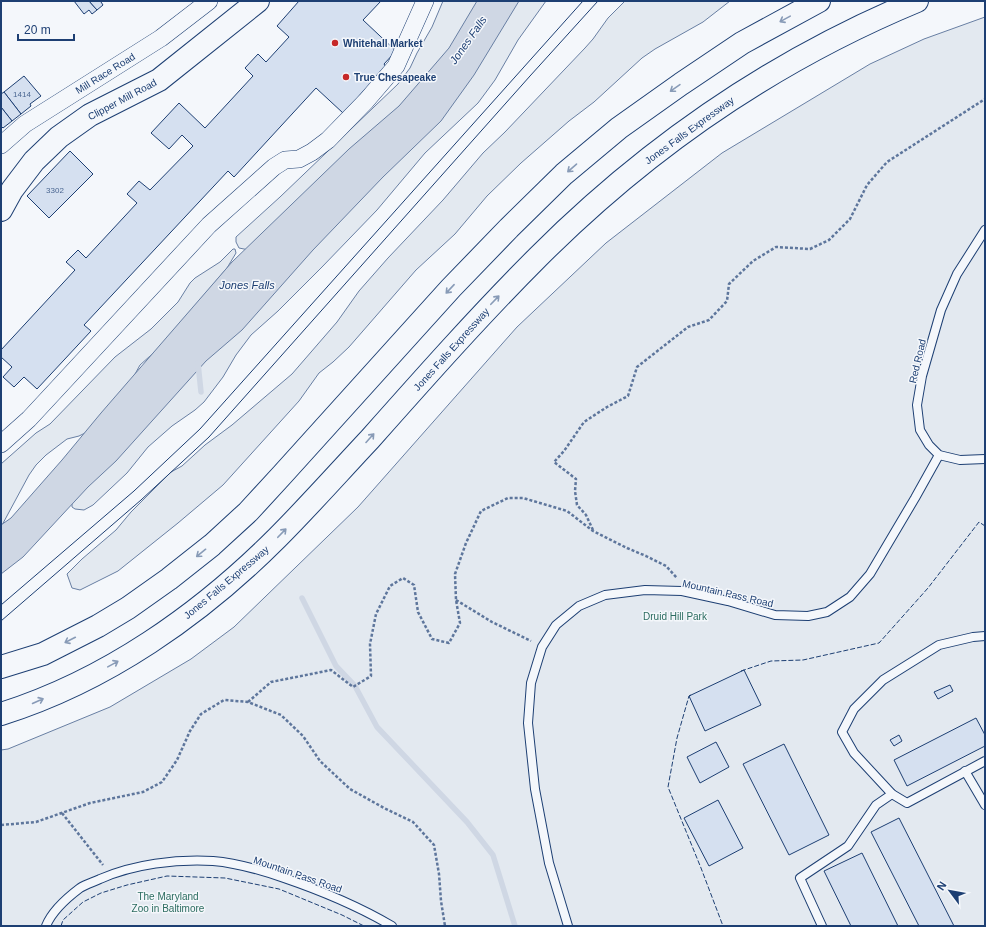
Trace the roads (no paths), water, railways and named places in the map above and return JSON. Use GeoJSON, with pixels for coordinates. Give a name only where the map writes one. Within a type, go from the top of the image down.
{"type":"FeatureCollection","features":[{"type":"Feature","properties":{"kind":"main road","name":"Clipper Mill Road"},"geometry":{"type":"LineString","coordinates":[[1,210],[12,190],[34,161],[59,136],[90,115],[159,80],[258,1]]}},
{"type":"Feature","properties":{"kind":"main road"},"geometry":{"type":"LineString","coordinates":[[1,667],[43,654],[98,626],[128,608],[169,579],[212,545],[248,512],[451,288],[564,174],[619,128],[681,84],[742,43],[819,1]]}},
{"type":"Feature","properties":{"kind":"main road","name":"Jones Falls Expressway"},"geometry":{"type":"LineString","coordinates":[[1,714],[33,704],[82,681],[122,659],[196,610],[238,574],[276,539],[313,501],[482,315],[539,255],[595,203],[647,160],[708,114],[765,78],[822,45],[917,1]]}},
{"type":"Feature","properties":{"kind":"street","name":"Mill Race Road"},"geometry":{"type":"LineString","coordinates":[[1,145],[25,124],[161,38],[209,1]]}},
{"type":"Feature","properties":{"kind":"street"},"geometry":{"type":"LineString","coordinates":[[1,444],[29,419],[208,224],[274,167],[286,160],[299,159],[312,152],[328,140],[366,101],[396,66],[425,1]]}},
{"type":"Feature","properties":{"kind":"lane","name":"Red Road"},"geometry":{"type":"LineString","coordinates":[[939,455],[929,445],[920,430],[917,405],[922,376],[941,310],[957,274],[985,230]]}},
{"type":"Feature","properties":{"kind":"lane"},"geometry":{"type":"LineString","coordinates":[[939,455],[960,460],[985,459]]}},
{"type":"Feature","properties":{"kind":"lane","name":"Mountain Pass Road"},"geometry":{"type":"LineString","coordinates":[[568,926],[549,864],[546,849],[535,789],[528,723],[532,683],[542,647],[556,625],[580,606],[605,594],[645,590],[682,591],[728,601],[775,615],[808,616],[828,612],[850,597],[870,574],[939,455]]}},
{"type":"Feature","properties":{"kind":"lane"},"geometry":{"type":"LineString","coordinates":[[985,636],[973,637],[939,645],[883,680],[854,709],[842,732],[854,753],[892,794],[907,804],[985,761]]}},
{"type":"Feature","properties":{"kind":"lane"},"geometry":{"type":"LineString","coordinates":[[965,771],[985,805]]}},
{"type":"Feature","properties":{"kind":"lane"},"geometry":{"type":"LineString","coordinates":[[822,926],[800,878],[848,846],[876,805],[892,794]]}},
{"type":"Feature","properties":{"kind":"lane","name":"Mountain Pass Road"},"geometry":{"type":"LineString","coordinates":[[46,926],[60,906],[81,888],[111,874],[140,867],[180,861],[214,861],[258,869],[336,897],[374,915],[392,926]]}},
{"type":"Feature","properties":{"kind":"water","name":"Jones Falls"},"geometry":{"type":"Polygon","coordinates":[[[477,1],[519,1],[474,75],[441,121],[383,177],[313,250],[242,330],[206,361],[116,461],[88,487],[23,557],[1,574],[1,525],[11,518],[62,460],[232,262],[349,149],[399,106],[449,48],[477,1]]]}},
{"type":"Feature","properties":{"kind":"waterway"},"geometry":{"type":"LineString","coordinates":[[198,363],[201,392]]}},
{"type":"Feature","properties":{"kind":"waterway"},"geometry":{"type":"LineString","coordinates":[[302,598],[336,666],[355,686],[377,727],[467,822],[493,855],[515,926]]}},
{"type":"Feature","properties":{"kind":"tram line"},"geometry":{"type":"LineString","coordinates":[[1,605],[134,491],[200,429],[583,1]]}},
{"type":"Feature","properties":{"kind":"tram line"},"geometry":{"type":"LineString","coordinates":[[1,621],[141,500],[209,437],[598,1]]}},
{"type":"Feature","properties":{"kind":"place","name":"Whitehall Market"},"geometry":{"type":"Point","coordinates":[335,43]}},
{"type":"Feature","properties":{"kind":"place","name":"True Chesapeake"},"geometry":{"type":"Point","coordinates":[346,77]}},
{"type":"Feature","properties":{"kind":"park label","name":"Druid Hill Park"},"geometry":{"type":"Point","coordinates":[675,616]}},
{"type":"Feature","properties":{"kind":"park label","name":"The Maryland Zoo in Baltimore"},"geometry":{"type":"Point","coordinates":[168,902]}}]}
